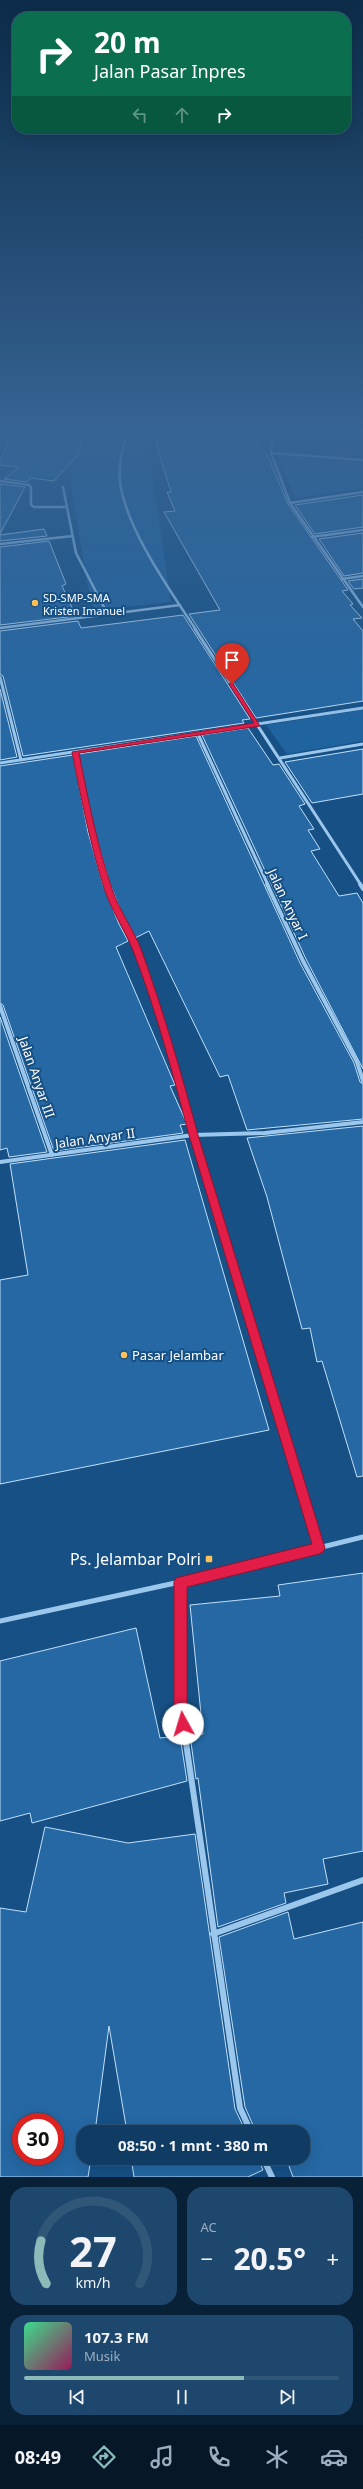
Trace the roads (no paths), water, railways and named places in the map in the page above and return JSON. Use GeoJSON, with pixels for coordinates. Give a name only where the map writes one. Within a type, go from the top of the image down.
{"type":"FeatureCollection","features":[{"type":"Feature","properties":{"kind":"street"},"geometry":{"type":"LineString","coordinates":[[72,533],[76,553],[107,614]]}},
{"type":"Feature","properties":{"kind":"street"},"geometry":{"type":"LineString","coordinates":[[138,533],[180,605],[363,889]]}},
{"type":"Feature","properties":{"kind":"street"},"geometry":{"type":"LineString","coordinates":[[309,533],[363,607]]}},
{"type":"Feature","properties":{"kind":"street"},"geometry":{"type":"LineString","coordinates":[[312,537],[344,533]]}},
{"type":"Feature","properties":{"kind":"street"},"geometry":{"type":"LineString","coordinates":[[0,544],[73,536]]}},
{"type":"Feature","properties":{"kind":"street"},"geometry":{"type":"LineString","coordinates":[[342,579],[363,576]]}},
{"type":"Feature","properties":{"kind":"street"},"geometry":{"type":"LineString","coordinates":[[0,628],[180,605]]}},
{"type":"Feature","properties":{"kind":"street"},"geometry":{"type":"LineString","coordinates":[[0,677],[21,760]]}},
{"type":"Feature","properties":{"kind":"street"},"geometry":{"type":"LineString","coordinates":[[0,763],[363,708]]}},
{"type":"Feature","properties":{"kind":"street","name":"Jalan Anyar I"},"geometry":{"type":"LineString","coordinates":[[198,734],[303,961],[357,1062],[363,1081]]}},
{"type":"Feature","properties":{"kind":"street"},"geometry":{"type":"LineString","coordinates":[[280,758],[363,744]]}},
{"type":"Feature","properties":{"kind":"street"},"geometry":{"type":"LineString","coordinates":[[75,752],[91,831],[108,890],[122,923],[136,947],[188,1109],[194,1135],[319,1548]]}},
{"type":"Feature","properties":{"kind":"street","name":"Jalan Anyar III"},"geometry":{"type":"LineString","coordinates":[[0,1006],[52,1155]]}},
{"type":"Feature","properties":{"kind":"street","name":"Jalan Anyar II"},"geometry":{"type":"LineString","coordinates":[[0,1162],[194,1135],[265,1133],[363,1122]]}},
{"type":"Feature","properties":{"kind":"street"},"geometry":{"type":"LineString","coordinates":[[0,1621],[180,1582],[363,1537]]}},
{"type":"Feature","properties":{"kind":"street"},"geometry":{"type":"LineString","coordinates":[[180,1582],[181,1709],[213,1934],[240,2108],[248,2125]]}},
{"type":"Feature","properties":{"kind":"street"},"geometry":{"type":"LineString","coordinates":[[213,1934],[363,1880]]}},
{"type":"Feature","properties":{"kind":"street"},"geometry":{"type":"LineString","coordinates":[[266,2165],[272,2177]]}},
{"type":"Feature","properties":{"kind":"place","name":"SD-SMP-SMA Kristen Imanuel"},"geometry":{"type":"Point","coordinates":[35,603]}},
{"type":"Feature","properties":{"kind":"place","name":"Pasar Jelambar"},"geometry":{"type":"Point","coordinates":[124,1355]}},
{"type":"Feature","properties":{"kind":"place","name":"Ps. Jelambar Polri"},"geometry":{"type":"Point","coordinates":[209,1559]}}]}
